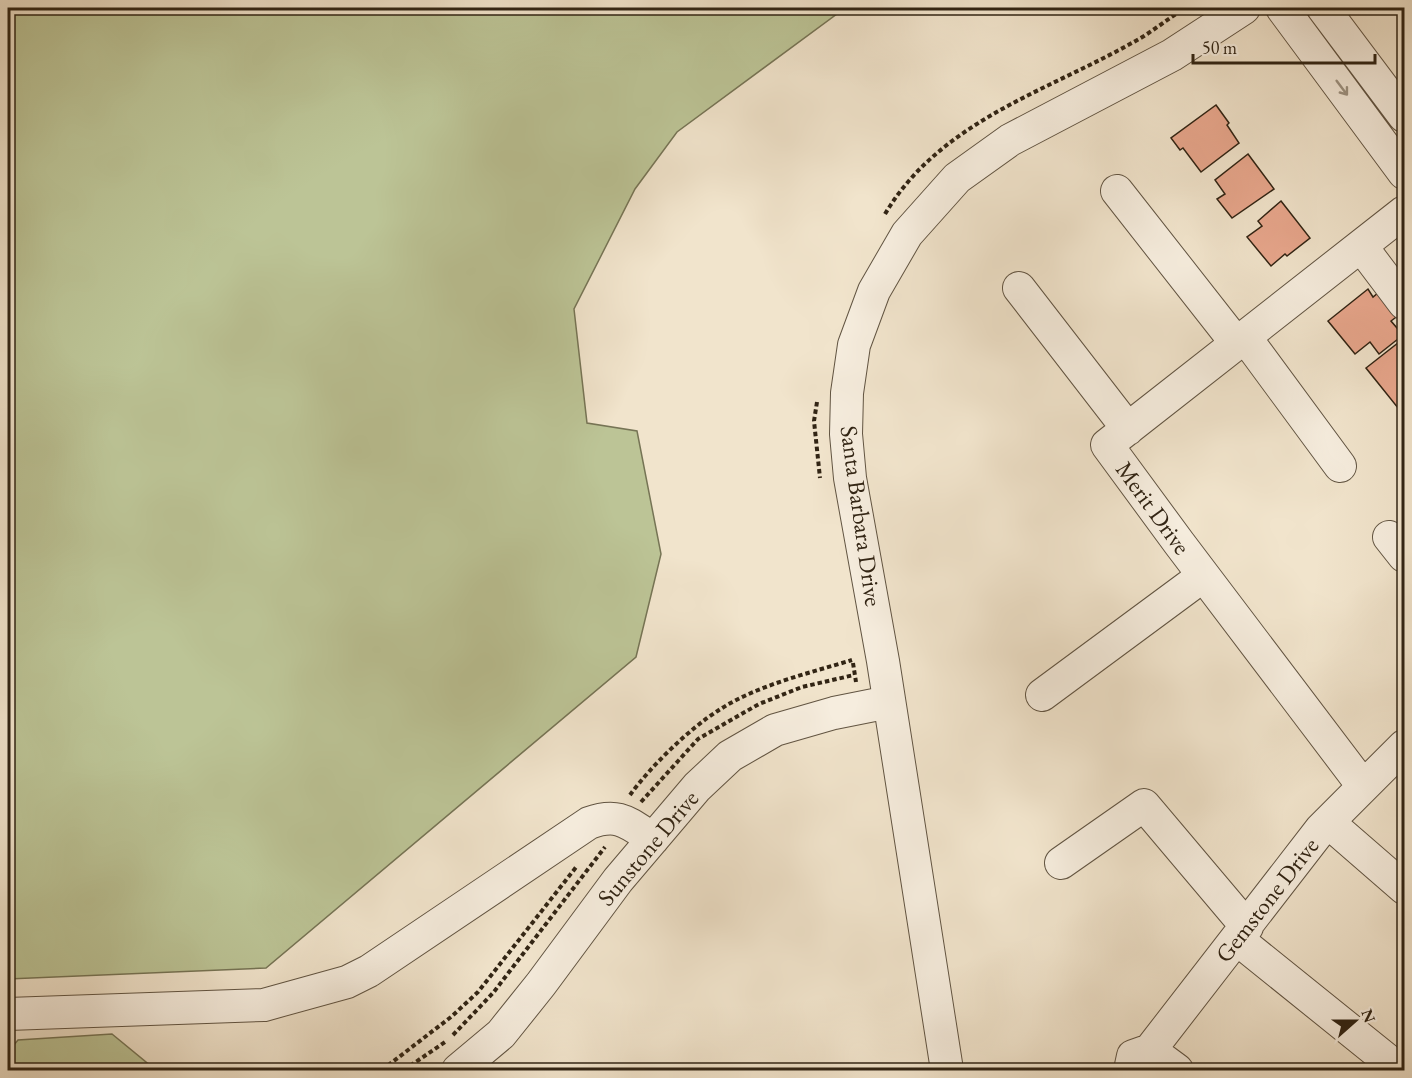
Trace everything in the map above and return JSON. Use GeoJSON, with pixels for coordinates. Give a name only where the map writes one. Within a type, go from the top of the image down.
{"type":"FeatureCollection","features":[{"type":"Feature","properties":{"kind":"street","name":"Santa Barbara Drive"},"geometry":{"type":"LineString","coordinates":[[947,1071],[890,702],[850,478],[846,434],[847,393],[854,345],[874,291],[907,234],[957,178],[1010,140],[1172,55],[1244,8]]}},
{"type":"Feature","properties":{"kind":"street"},"geometry":{"type":"LineString","coordinates":[[1282,8],[1393,133],[1404,173]]}},
{"type":"Feature","properties":{"kind":"street"},"geometry":{"type":"LineString","coordinates":[[1323,8],[1404,116]]}},
{"type":"Feature","properties":{"kind":"street"},"geometry":{"type":"LineString","coordinates":[[1117,191],[1241,340],[1340,466]]}},
{"type":"Feature","properties":{"kind":"street","name":"Merit Drive"},"geometry":{"type":"LineString","coordinates":[[1363,786],[1203,576],[1107,445],[1404,212]]}},
{"type":"Feature","properties":{"kind":"street"},"geometry":{"type":"LineString","coordinates":[[1361,246],[1404,303]]}},
{"type":"Feature","properties":{"kind":"street"},"geometry":{"type":"LineString","coordinates":[[1019,288],[1128,429]]}},
{"type":"Feature","properties":{"kind":"street"},"geometry":{"type":"LineString","coordinates":[[1042,695],[1203,576]]}},
{"type":"Feature","properties":{"kind":"street","name":"Sunstone Drive"},"geometry":{"type":"LineString","coordinates":[[458,1071],[501,1034],[618,880],[697,787],[730,756],[775,730],[834,713],[890,702]]}},
{"type":"Feature","properties":{"kind":"street","name":"Gemstone Drive"},"geometry":{"type":"LineString","coordinates":[[1138,1059],[1242,933],[1328,822],[1404,746]]}},
{"type":"Feature","properties":{"kind":"street"},"geometry":{"type":"LineString","coordinates":[[1061,863],[1144,805],[1242,933],[1386,1059]]}},
{"type":"Feature","properties":{"kind":"street"},"geometry":{"type":"LineString","coordinates":[[8,1014],[277,1003],[347,982],[369,971],[589,824],[603,818],[621,818],[653,839]]}},
{"type":"Feature","properties":{"kind":"street"},"geometry":{"type":"LineString","coordinates":[[1328,822],[1404,888]]}},
{"type":"Feature","properties":{"kind":"street"},"geometry":{"type":"LineString","coordinates":[[1138,1059],[1177,1071]]}},
{"type":"Feature","properties":{"kind":"path"},"geometry":{"type":"LineString","coordinates":[[883,218],[915,173],[965,130],[1018,99],[1144,36],[1185,8]]}},
{"type":"Feature","properties":{"kind":"path"},"geometry":{"type":"LineString","coordinates":[[818,398],[814,421],[820,480]]}},
{"type":"Feature","properties":{"kind":"path"},"geometry":{"type":"LineString","coordinates":[[852,654],[854,675]]}},
{"type":"Feature","properties":{"kind":"green space"},"geometry":{"type":"Polygon","coordinates":[[[8,8],[845,8],[677,132],[635,189],[574,309],[587,423],[637,431],[661,554],[636,657],[266,968],[8,979],[8,8]]]}},
{"type":"Feature","properties":{"kind":"green space"},"geometry":{"type":"Polygon","coordinates":[[[112,1034],[152,1067],[150,1070],[8,1070],[8,1052],[18,1040],[112,1034]]]}},
{"type":"Feature","properties":{"kind":"building"},"geometry":{"type":"Polygon","coordinates":[[[1216,105],[1229,123],[1227,125],[1239,143],[1201,172],[1183,148],[1180,150],[1171,138],[1216,105]]]}},
{"type":"Feature","properties":{"kind":"building"},"geometry":{"type":"Polygon","coordinates":[[[1248,154],[1274,189],[1232,218],[1217,199],[1225,194],[1215,180],[1248,154]]]}},
{"type":"Feature","properties":{"kind":"building"},"geometry":{"type":"Polygon","coordinates":[[[1281,201],[1310,238],[1271,266],[1247,237],[1262,226],[1258,221],[1281,201]]]}},
{"type":"Feature","properties":{"kind":"building"},"geometry":{"type":"Polygon","coordinates":[[[1385,287],[1404,311],[1391,321],[1403,335],[1379,354],[1370,342],[1355,354],[1328,321],[1368,289],[1373,297],[1385,287]]]}},
{"type":"Feature","properties":{"kind":"building"},"geometry":{"type":"Polygon","coordinates":[[[1403,339],[1404,402],[1398,408],[1366,368],[1403,339]]]}}]}
